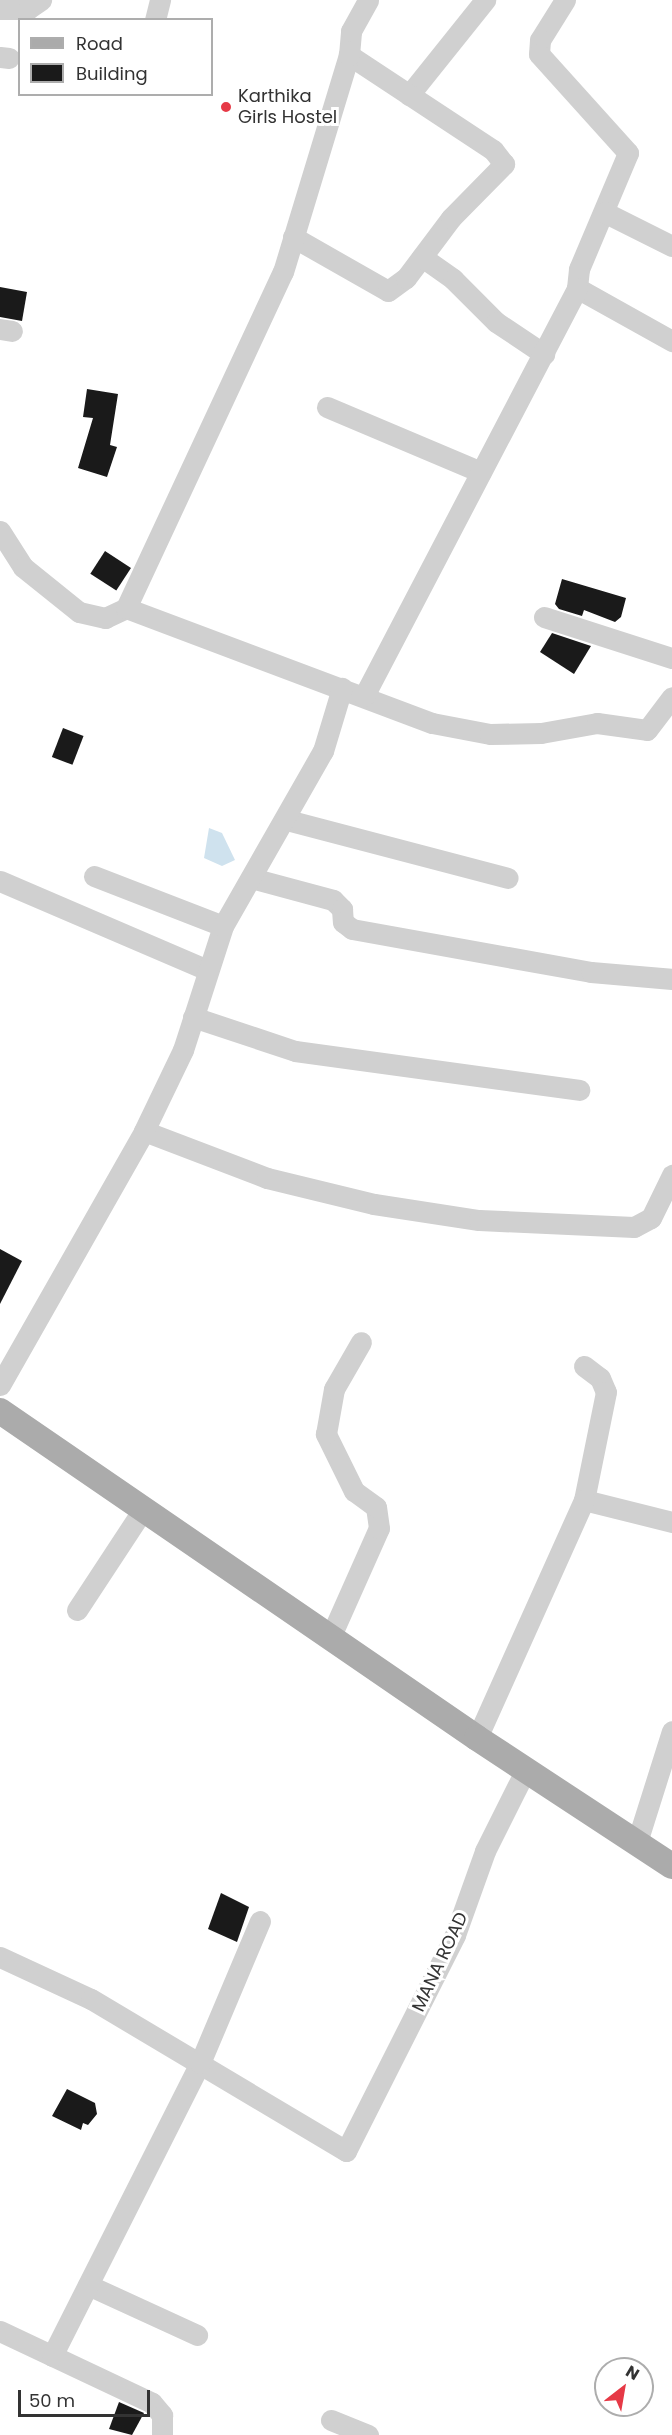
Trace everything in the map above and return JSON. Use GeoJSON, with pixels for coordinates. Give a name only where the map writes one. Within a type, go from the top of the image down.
{"type":"FeatureCollection","features":[{"type":"Feature","properties":{"kind":"main road"},"geometry":{"type":"LineString","coordinates":[[0,1411],[525,1771],[672,1866]]}},
{"type":"Feature","properties":{"kind":"street"},"geometry":{"type":"LineString","coordinates":[[0,9],[28,9],[41,0]]}},
{"type":"Feature","properties":{"kind":"street"},"geometry":{"type":"LineString","coordinates":[[156,18],[160,0]]}},
{"type":"Feature","properties":{"kind":"street"},"geometry":{"type":"LineString","coordinates":[[0,531],[23,567],[79,612],[105,618],[126,608],[264,316],[293,237],[349,55],[351,32],[368,0]]}},
{"type":"Feature","properties":{"kind":"street"},"geometry":{"type":"LineString","coordinates":[[410,95],[485,0]]}},
{"type":"Feature","properties":{"kind":"street"},"geometry":{"type":"LineString","coordinates":[[364,696],[577,288],[579,269],[625,170],[626,148],[539,54],[540,40],[565,0]]}},
{"type":"Feature","properties":{"kind":"street"},"geometry":{"type":"LineString","coordinates":[[293,237],[382,290],[406,279],[422,257],[504,164],[494,150],[349,55]]}},
{"type":"Feature","properties":{"kind":"street"},"geometry":{"type":"LineString","coordinates":[[604,212],[672,246]]}},
{"type":"Feature","properties":{"kind":"street"},"geometry":{"type":"LineString","coordinates":[[422,257],[453,279],[496,322],[544,354]]}},
{"type":"Feature","properties":{"kind":"street"},"geometry":{"type":"LineString","coordinates":[[577,288],[672,341]]}},
{"type":"Feature","properties":{"kind":"street"},"geometry":{"type":"LineString","coordinates":[[327,407],[481,472]]}},
{"type":"Feature","properties":{"kind":"street"},"geometry":{"type":"LineString","coordinates":[[126,608],[342,687],[432,723],[490,734],[542,733],[597,723],[647,730],[669,708]]}},
{"type":"Feature","properties":{"kind":"street"},"geometry":{"type":"LineString","coordinates":[[544,617],[672,658]]}},
{"type":"Feature","properties":{"kind":"street"},"geometry":{"type":"LineString","coordinates":[[0,1385],[144,1131],[193,1017],[223,926],[287,820],[323,751],[342,687]]}},
{"type":"Feature","properties":{"kind":"street"},"geometry":{"type":"LineString","coordinates":[[287,820],[508,878]]}},
{"type":"Feature","properties":{"kind":"street"},"geometry":{"type":"LineString","coordinates":[[94,876],[223,926]]}},
{"type":"Feature","properties":{"kind":"street"},"geometry":{"type":"LineString","coordinates":[[251,878],[333,900],[342,909],[343,922],[352,929],[591,972],[672,979]]}},
{"type":"Feature","properties":{"kind":"street"},"geometry":{"type":"LineString","coordinates":[[0,881],[208,970]]}},
{"type":"Feature","properties":{"kind":"street"},"geometry":{"type":"LineString","coordinates":[[193,1017],[295,1051],[579,1090]]}},
{"type":"Feature","properties":{"kind":"street"},"geometry":{"type":"LineString","coordinates":[[144,1131],[267,1178],[374,1204],[479,1220],[634,1227],[651,1218],[672,1175]]}},
{"type":"Feature","properties":{"kind":"street"},"geometry":{"type":"LineString","coordinates":[[330,1638],[379,1528],[376,1507],[354,1491],[326,1434],[334,1389],[361,1342]]}},
{"type":"Feature","properties":{"kind":"street"},"geometry":{"type":"LineString","coordinates":[[477,1738],[584,1500],[606,1392],[600,1378],[584,1366]]}},
{"type":"Feature","properties":{"kind":"street"},"geometry":{"type":"LineString","coordinates":[[584,1500],[672,1522]]}},
{"type":"Feature","properties":{"kind":"street"},"geometry":{"type":"LineString","coordinates":[[77,1610],[144,1508]]}},
{"type":"Feature","properties":{"kind":"street"},"geometry":{"type":"LineString","coordinates":[[637,1842],[672,1731]]}},
{"type":"Feature","properties":{"kind":"street","name":"MANA ROAD"},"geometry":{"type":"LineString","coordinates":[[200,2063],[346,2151],[455,1935],[485,1851],[525,1771]]}},
{"type":"Feature","properties":{"kind":"street"},"geometry":{"type":"LineString","coordinates":[[52,2356],[200,2063],[260,1921]]}},
{"type":"Feature","properties":{"kind":"street"},"geometry":{"type":"LineString","coordinates":[[0,1957],[92,2000],[200,2063]]}},
{"type":"Feature","properties":{"kind":"street"},"geometry":{"type":"LineString","coordinates":[[88,2285],[197,2335]]}},
{"type":"Feature","properties":{"kind":"street"},"geometry":{"type":"LineString","coordinates":[[0,2331],[152,2403],[162,2415],[162,2435]]}},
{"type":"Feature","properties":{"kind":"street"},"geometry":{"type":"LineString","coordinates":[[331,2420],[368,2435]]}},
{"type":"Feature","properties":{"kind":"water"},"geometry":{"type":"Polygon","coordinates":[[[209,828],[222,833],[235,860],[222,866],[204,858],[209,828]]]}},
{"type":"Feature","properties":{"kind":"building"},"geometry":{"type":"Polygon","coordinates":[[[0,287],[27,292],[22,321],[0,317],[0,287]]]}},
{"type":"Feature","properties":{"kind":"building"},"geometry":{"type":"Polygon","coordinates":[[[87,389],[118,394],[110,445],[117,447],[107,477],[78,468],[93,418],[83,417],[87,389]]]}},
{"type":"Feature","properties":{"kind":"building"},"geometry":{"type":"Polygon","coordinates":[[[105,551],[131,568],[116,591],[90,574],[105,551]]]}},
{"type":"Feature","properties":{"kind":"building"},"geometry":{"type":"Polygon","coordinates":[[[562,579],[626,598],[621,617],[615,622],[584,610],[582,616],[559,609],[555,604],[562,579]]]}},
{"type":"Feature","properties":{"kind":"building"},"geometry":{"type":"Polygon","coordinates":[[[552,633],[591,646],[574,674],[540,652],[552,633]]]}},
{"type":"Feature","properties":{"kind":"building"},"geometry":{"type":"Polygon","coordinates":[[[63,728],[84,736],[72,765],[52,757],[63,728]]]}},
{"type":"Feature","properties":{"kind":"building"},"geometry":{"type":"Polygon","coordinates":[[[0,1249],[22,1261],[0,1304],[0,1249]]]}},
{"type":"Feature","properties":{"kind":"building"},"geometry":{"type":"Polygon","coordinates":[[[221,1893],[249,1907],[237,1942],[208,1929],[221,1893]]]}},
{"type":"Feature","properties":{"kind":"building"},"geometry":{"type":"Polygon","coordinates":[[[67,2089],[95,2103],[97,2114],[88,2125],[83,2123],[81,2130],[52,2116],[67,2089]]]}},
{"type":"Feature","properties":{"kind":"building"},"geometry":{"type":"Polygon","coordinates":[[[119,2402],[144,2413],[132,2435],[109,2429],[119,2402]]]}},
{"type":"Feature","properties":{"kind":"place","name":"Karthika Girls Hostel"},"geometry":{"type":"Point","coordinates":[226,107]}}]}
